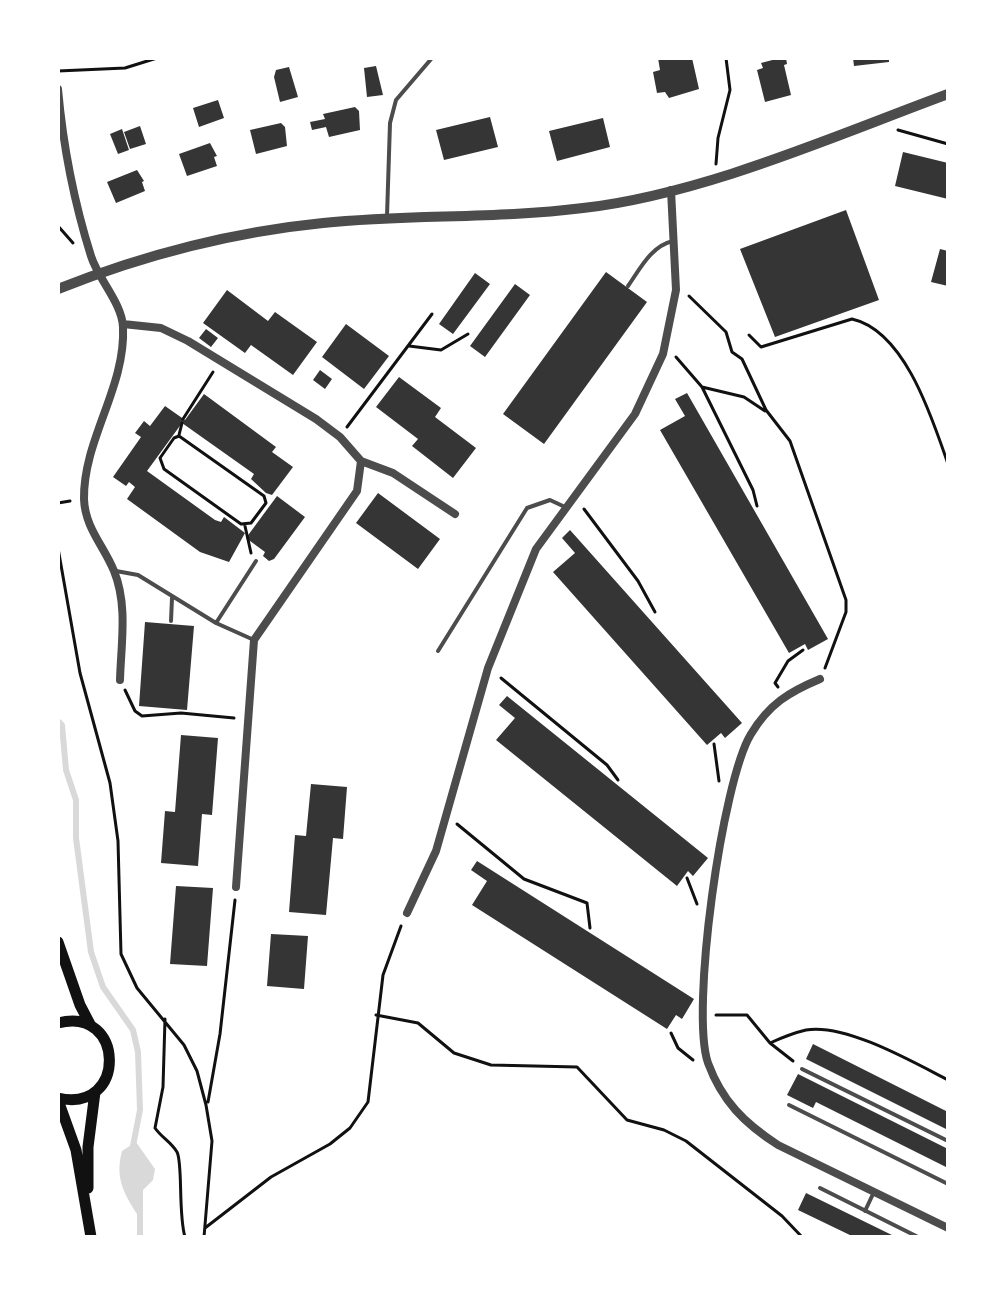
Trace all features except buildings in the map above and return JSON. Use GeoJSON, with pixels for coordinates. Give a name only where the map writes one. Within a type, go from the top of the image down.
{"type":"FeatureCollection","features":[{"type":"Feature","properties":{"kind":"main road"},"geometry":{"type":"LineString","coordinates":[[58,942],[80,1005],[106,1043],[110,1058],[105,1080],[95,1092],[80,1099],[58,1099],[76,1150],[91,1237]]}},
{"type":"Feature","properties":{"kind":"main road"},"geometry":{"type":"LineString","coordinates":[[58,1023],[76,1021],[92,1026]]}},
{"type":"Feature","properties":{"kind":"main road"},"geometry":{"type":"LineString","coordinates":[[88,1217],[88,1147],[95,1092]]}},
{"type":"Feature","properties":{"kind":"street"},"geometry":{"type":"LineString","coordinates":[[58,90],[65,148],[97,275],[123,324],[116,378],[91,456],[84,500],[88,522],[114,571],[123,615],[120,680]]}},
{"type":"Feature","properties":{"kind":"street"},"geometry":{"type":"LineString","coordinates":[[58,289],[140,260],[252,234],[387,219],[586,208],[671,190],[948,94]]}},
{"type":"Feature","properties":{"kind":"street"},"geometry":{"type":"LineString","coordinates":[[407,913],[436,851],[488,668],[536,549],[635,414],[665,345],[676,290],[671,190]]}},
{"type":"Feature","properties":{"kind":"street"},"geometry":{"type":"LineString","coordinates":[[123,324],[161,328],[340,437],[361,461],[393,473],[455,514]]}},
{"type":"Feature","properties":{"kind":"street"},"geometry":{"type":"LineString","coordinates":[[236,887],[254,640],[357,491],[361,461]]}},
{"type":"Feature","properties":{"kind":"street"},"geometry":{"type":"LineString","coordinates":[[820,679],[783,694],[750,735],[730,785],[711,913],[704,1015],[707,1060],[724,1097],[752,1128],[948,1228]]}},
{"type":"Feature","properties":{"kind":"lane"},"geometry":{"type":"LineString","coordinates":[[387,219],[390,123],[396,100],[432,58]]}},
{"type":"Feature","properties":{"kind":"lane"},"geometry":{"type":"LineString","coordinates":[[628,286],[662,244],[675,241]]}},
{"type":"Feature","properties":{"kind":"lane"},"geometry":{"type":"LineString","coordinates":[[438,651],[527,508],[550,500],[565,507]]}},
{"type":"Feature","properties":{"kind":"lane"},"geometry":{"type":"LineString","coordinates":[[216,623],[256,561]]}},
{"type":"Feature","properties":{"kind":"lane"},"geometry":{"type":"LineString","coordinates":[[114,571],[138,575],[216,623],[254,640]]}},
{"type":"Feature","properties":{"kind":"lane"},"geometry":{"type":"LineString","coordinates":[[171,621],[172,598]]}},
{"type":"Feature","properties":{"kind":"lane"},"geometry":{"type":"LineString","coordinates":[[802,1069],[948,1141]]}},
{"type":"Feature","properties":{"kind":"lane"},"geometry":{"type":"LineString","coordinates":[[789,1105],[948,1184]]}},
{"type":"Feature","properties":{"kind":"lane"},"geometry":{"type":"LineString","coordinates":[[820,1188],[918,1237]]}},
{"type":"Feature","properties":{"kind":"lane"},"geometry":{"type":"LineString","coordinates":[[865,1211],[874,1192]]}},
{"type":"Feature","properties":{"kind":"path"},"geometry":{"type":"LineString","coordinates":[[58,71],[125,68],[157,58]]}},
{"type":"Feature","properties":{"kind":"path"},"geometry":{"type":"LineString","coordinates":[[715,176],[718,138],[730,90],[726,58]]}},
{"type":"Feature","properties":{"kind":"path"},"geometry":{"type":"LineString","coordinates":[[886,117],[904,133],[948,144]]}},
{"type":"Feature","properties":{"kind":"path"},"geometry":{"type":"LineString","coordinates":[[676,290],[694,299],[726,332],[732,352],[742,359],[768,413],[790,441],[846,600],[846,612],[820,679]]}},
{"type":"Feature","properties":{"kind":"path"},"geometry":{"type":"LineString","coordinates":[[340,437],[432,314]]}},
{"type":"Feature","properties":{"kind":"path"},"geometry":{"type":"LineString","coordinates":[[749,335],[761,347],[852,319],[866,322],[879,330],[918,387],[948,464]]}},
{"type":"Feature","properties":{"kind":"path"},"geometry":{"type":"LineString","coordinates":[[409,346],[441,350],[468,334]]}},
{"type":"Feature","properties":{"kind":"path"},"geometry":{"type":"LineString","coordinates":[[665,345],[702,387],[753,490],[757,506]]}},
{"type":"Feature","properties":{"kind":"path"},"geometry":{"type":"LineString","coordinates":[[179,436],[182,421],[220,362]]}},
{"type":"Feature","properties":{"kind":"path"},"geometry":{"type":"LineString","coordinates":[[702,387],[744,397],[768,413]]}},
{"type":"Feature","properties":{"kind":"path"},"geometry":{"type":"LineString","coordinates":[[58,388],[58,451]]}},
{"type":"Feature","properties":{"kind":"path"},"geometry":{"type":"LineString","coordinates":[[179,436],[174,438],[160,458],[164,469],[245,526]]}},
{"type":"Feature","properties":{"kind":"path"},"geometry":{"type":"LineString","coordinates":[[179,436],[264,496],[266,503],[245,526],[246,542],[256,561]]}},
{"type":"Feature","properties":{"kind":"path"},"geometry":{"type":"LineString","coordinates":[[574,497],[619,555],[655,612]]}},
{"type":"Feature","properties":{"kind":"path"},"geometry":{"type":"LineString","coordinates":[[58,548],[80,673],[110,783],[118,841],[121,954],[131,978],[165,1019],[191,1058],[206,1105],[212,1141],[204,1237]]}},
{"type":"Feature","properties":{"kind":"path"},"geometry":{"type":"LineString","coordinates":[[783,694],[775,683],[781,670],[803,650]]}},
{"type":"Feature","properties":{"kind":"path"},"geometry":{"type":"LineString","coordinates":[[488,668],[607,765],[618,780]]}},
{"type":"Feature","properties":{"kind":"path"},"geometry":{"type":"LineString","coordinates":[[120,680],[135,711],[142,716],[181,713],[250,719]]}},
{"type":"Feature","properties":{"kind":"path"},"geometry":{"type":"LineString","coordinates":[[714,744],[717,780],[730,785]]}},
{"type":"Feature","properties":{"kind":"path"},"geometry":{"type":"LineString","coordinates":[[448,816],[524,879],[587,903],[590,928]]}},
{"type":"Feature","properties":{"kind":"path"},"geometry":{"type":"LineString","coordinates":[[687,878],[693,900],[711,913]]}},
{"type":"Feature","properties":{"kind":"path"},"geometry":{"type":"LineString","coordinates":[[206,1105],[220,1034],[236,887]]}},
{"type":"Feature","properties":{"kind":"path"},"geometry":{"type":"LineString","coordinates":[[205,1228],[271,1177],[330,1144],[350,1128],[370,1093],[376,1015],[391,944],[407,913]]}},
{"type":"Feature","properties":{"kind":"path"},"geometry":{"type":"LineString","coordinates":[[376,1015],[418,1023],[454,1053],[491,1065],[577,1067],[627,1120],[664,1130],[686,1141],[782,1216],[802,1237]]}},
{"type":"Feature","properties":{"kind":"path"},"geometry":{"type":"LineString","coordinates":[[704,1015],[747,1015],[770,1043],[802,1069]]}},
{"type":"Feature","properties":{"kind":"path"},"geometry":{"type":"LineString","coordinates":[[165,1019],[163,1087],[155,1128],[177,1152],[180,1163],[178,1202],[185,1237]]}},
{"type":"Feature","properties":{"kind":"path"},"geometry":{"type":"LineString","coordinates":[[770,1043],[807,1030],[836,1032],[948,1080]]}},
{"type":"Feature","properties":{"kind":"path"},"geometry":{"type":"LineString","coordinates":[[671,1033],[678,1048],[693,1061],[707,1060]]}},
{"type":"Feature","properties":{"kind":"shaded area"},"geometry":{"type":"Polygon","coordinates":[[[136,1142],[155,1169],[153,1180],[143,1190],[143,1216],[137,1214],[132,1206],[120,1177],[122,1151],[136,1142]]]}},
{"type":"Feature","properties":{"kind":"waterway"},"geometry":{"type":"LineString","coordinates":[[58,721],[62,725],[66,770],[76,800],[76,838],[91,952],[103,987],[133,1030],[138,1052],[140,1110],[132,1151]]}},
{"type":"Feature","properties":{"kind":"waterway"},"geometry":{"type":"LineString","coordinates":[[140,1210],[140,1237]]}}]}
